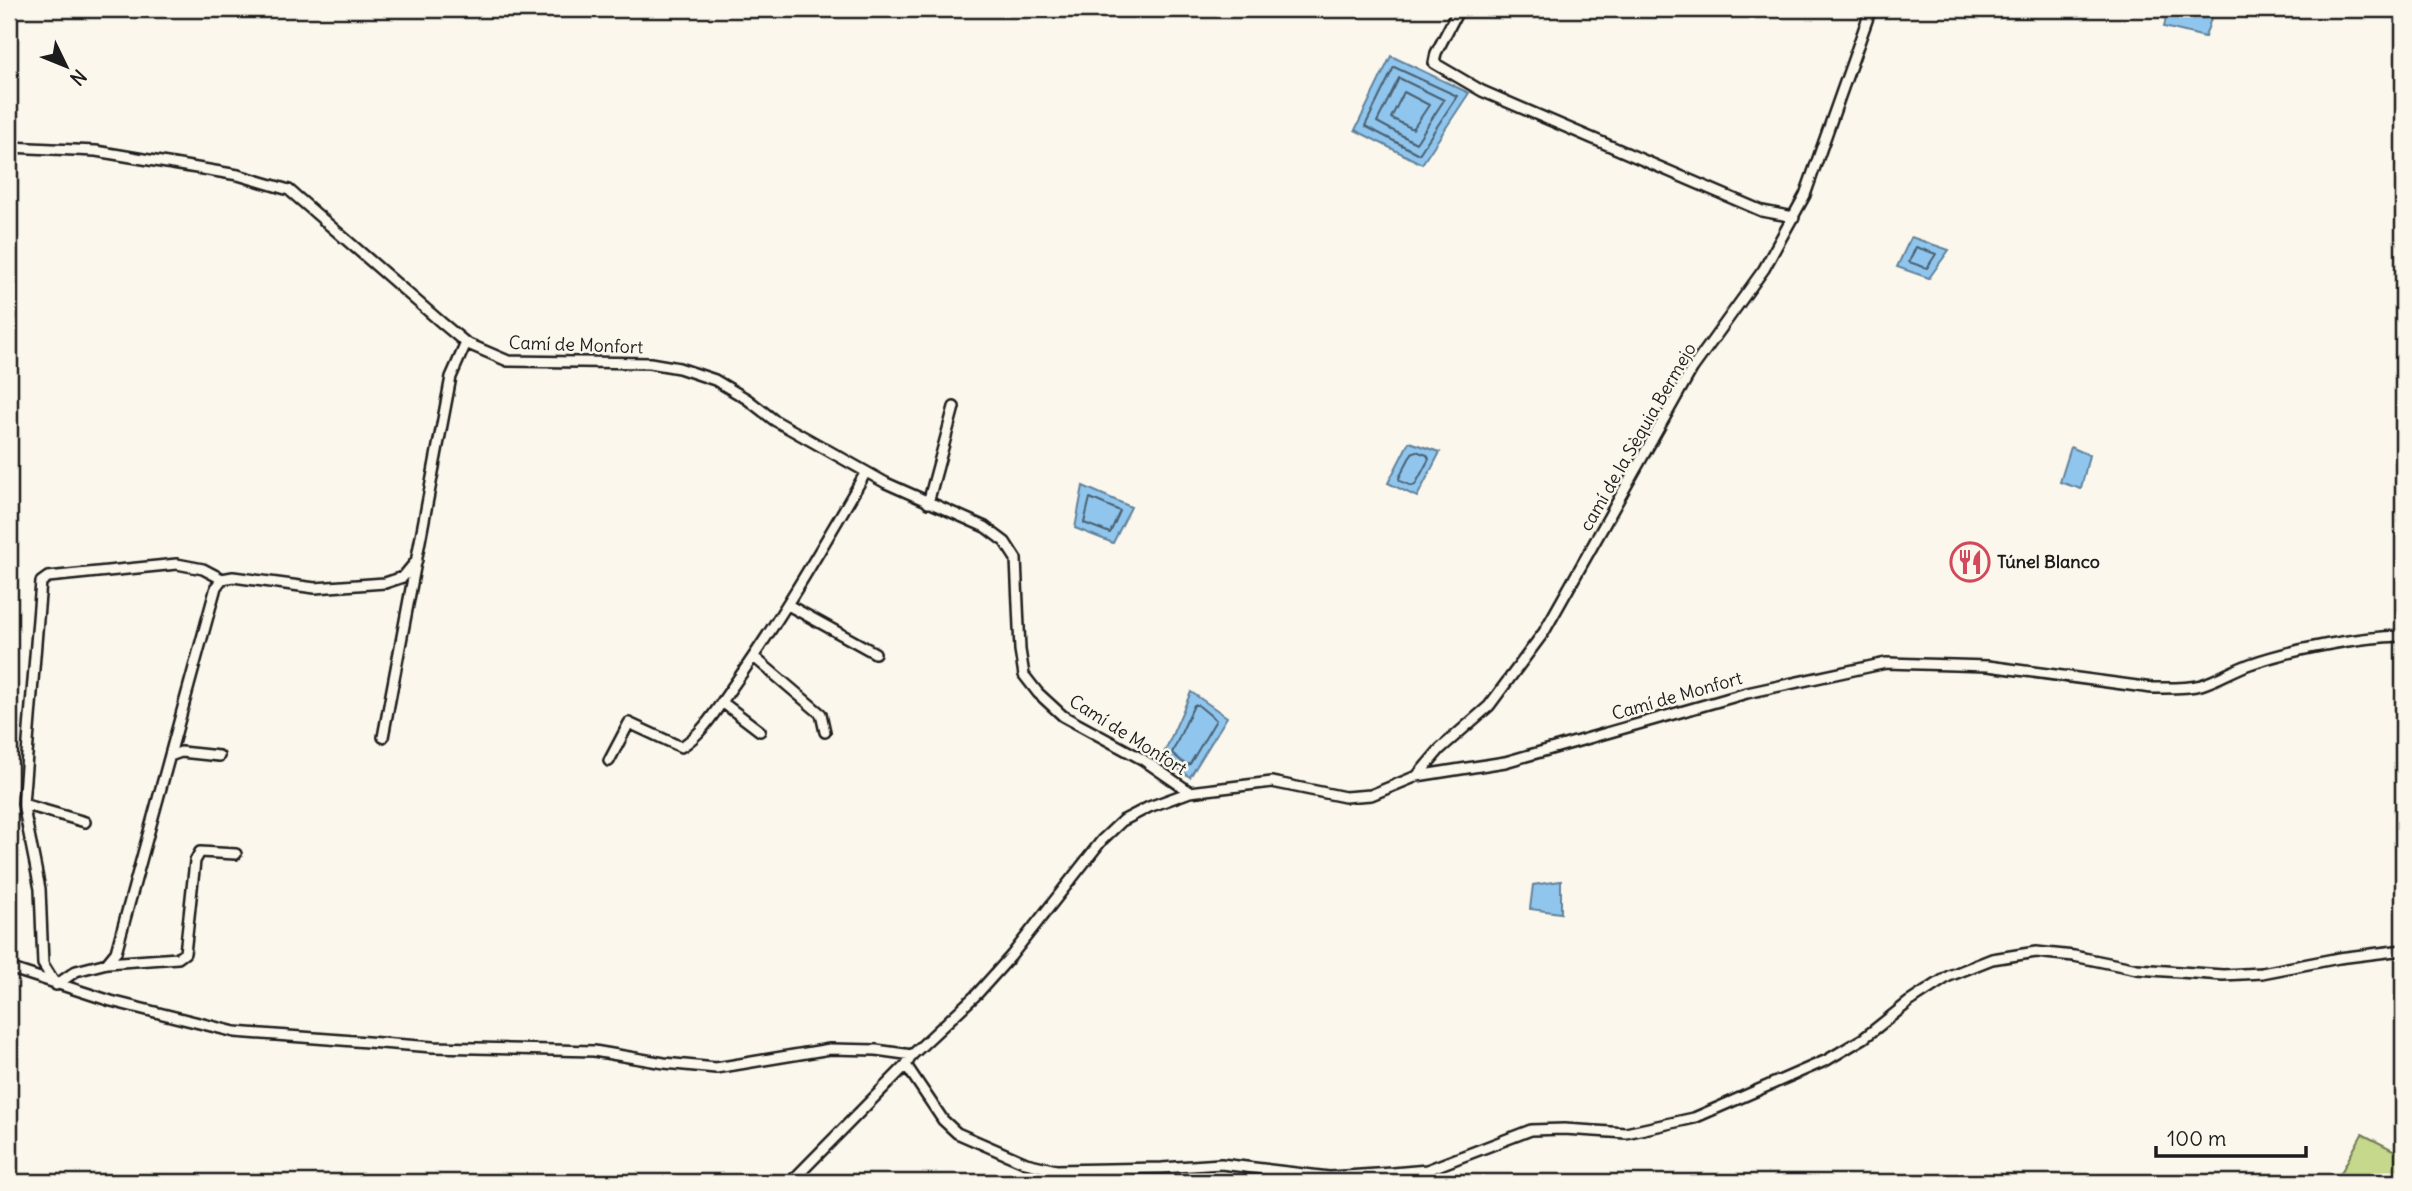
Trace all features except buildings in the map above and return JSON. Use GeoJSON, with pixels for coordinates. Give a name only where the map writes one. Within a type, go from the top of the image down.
{"type":"FeatureCollection","features":[{"type":"Feature","properties":{"kind":"street"},"geometry":{"type":"LineString","coordinates":[[1459,9],[1436,53],[1434,63],[1482,91],[1698,184],[1762,211],[1794,217]]}},
{"type":"Feature","properties":{"kind":"street","name":"camí de la Sèquia Bermejo"},"geometry":{"type":"LineString","coordinates":[[1418,776],[1440,749],[1489,706],[1544,632],[1692,369],[1764,269],[1805,195],[1871,9]]}},
{"type":"Feature","properties":{"kind":"street","name":"Camí de Monfort"},"geometry":{"type":"LineString","coordinates":[[9,147],[96,151],[238,174],[289,190],[466,342],[508,361],[620,361],[679,368],[715,380],[747,399],[774,420],[866,472],[928,503],[985,527],[1005,542],[1016,559],[1024,675],[1038,693],[1063,716],[1142,759],[1190,792],[1272,782],[1345,797],[1371,794],[1418,776],[1504,762],[1734,696],[1886,663],[1988,666],[2152,688],[2179,688],[2202,685],[2271,657],[2357,640],[2403,636]]}},
{"type":"Feature","properties":{"kind":"street"},"geometry":{"type":"LineString","coordinates":[[383,737],[451,377],[466,342]]}},
{"type":"Feature","properties":{"kind":"street"},"geometry":{"type":"LineString","coordinates":[[928,503],[954,407]]}},
{"type":"Feature","properties":{"kind":"street"},"geometry":{"type":"LineString","coordinates":[[609,761],[629,723],[681,747],[692,740],[754,657],[788,605],[866,472]]}},
{"type":"Feature","properties":{"kind":"street"},"geometry":{"type":"LineString","coordinates":[[56,985],[43,964],[40,889],[23,804],[41,582],[48,577],[177,564],[203,569],[222,579],[316,588],[385,583],[403,577],[417,560]]}},
{"type":"Feature","properties":{"kind":"street"},"geometry":{"type":"LineString","coordinates":[[107,963],[116,952],[216,587],[222,579]]}},
{"type":"Feature","properties":{"kind":"street"},"geometry":{"type":"LineString","coordinates":[[788,605],[875,653]]}},
{"type":"Feature","properties":{"kind":"street"},"geometry":{"type":"LineString","coordinates":[[754,657],[821,713],[825,732]]}},
{"type":"Feature","properties":{"kind":"street"},"geometry":{"type":"LineString","coordinates":[[722,702],[760,731]]}},
{"type":"Feature","properties":{"kind":"street"},"geometry":{"type":"LineString","coordinates":[[170,756],[181,752],[219,756]]}},
{"type":"Feature","properties":{"kind":"street"},"geometry":{"type":"LineString","coordinates":[[791,1182],[906,1065],[912,1055],[977,994],[1011,956],[1102,840],[1122,821],[1149,807],[1190,792]]}},
{"type":"Feature","properties":{"kind":"street"},"geometry":{"type":"LineString","coordinates":[[23,804],[85,822]]}},
{"type":"Feature","properties":{"kind":"street"},"geometry":{"type":"LineString","coordinates":[[56,985],[76,971],[107,963],[178,958],[185,953],[195,861],[200,852],[236,854]]}},
{"type":"Feature","properties":{"kind":"street"},"geometry":{"type":"LineString","coordinates":[[906,1065],[943,1121],[957,1133],[1026,1163],[1056,1170],[1221,1164],[1329,1177],[1427,1170],[1531,1130],[1626,1133],[1694,1118],[1827,1060],[1864,1038],[1909,1002],[1949,976],[1992,958],[2036,952],[2137,969],[2223,975],[2262,973],[2339,958],[2403,950]]}},
{"type":"Feature","properties":{"kind":"street"},"geometry":{"type":"LineString","coordinates":[[9,968],[56,985],[187,1021],[235,1032],[265,1035],[433,1047],[594,1051],[664,1063],[716,1068],[830,1049],[876,1050],[912,1055]]}},
{"type":"Feature","properties":{"kind":"street"},"geometry":{"type":"LineString","coordinates":[[1427,1170],[1427,1182]]}},
{"type":"Feature","properties":{"kind":"green space"},"geometry":{"type":"Polygon","coordinates":[[[2362,1134],[2403,1155],[2403,1182],[2336,1182],[2362,1134]]]}},
{"type":"Feature","properties":{"kind":"water"},"geometry":{"type":"Polygon","coordinates":[[[2168,9],[2214,9],[2205,37],[2164,27],[2168,9]]]}},
{"type":"Feature","properties":{"kind":"water"},"geometry":{"type":"Polygon","coordinates":[[[1391,56],[1469,93],[1422,164],[1355,130],[1391,56]]]}},
{"type":"Feature","properties":{"kind":"water"},"geometry":{"type":"Polygon","coordinates":[[[1911,237],[1949,250],[1929,278],[1897,267],[1911,237]]]}},
{"type":"Feature","properties":{"kind":"water"},"geometry":{"type":"Polygon","coordinates":[[[1409,442],[1440,452],[1417,497],[1388,483],[1409,442]]]}},
{"type":"Feature","properties":{"kind":"water"},"geometry":{"type":"Polygon","coordinates":[[[2071,447],[2089,455],[2081,489],[2060,482],[2071,447]]]}},
{"type":"Feature","properties":{"kind":"water"},"geometry":{"type":"Polygon","coordinates":[[[1083,486],[1131,507],[1113,543],[1075,528],[1083,486]]]}},
{"type":"Feature","properties":{"kind":"water"},"geometry":{"type":"Polygon","coordinates":[[[1191,692],[1227,717],[1190,777],[1162,758],[1191,692]]]}},
{"type":"Feature","properties":{"kind":"water"},"geometry":{"type":"Polygon","coordinates":[[[1561,881],[1561,913],[1530,909],[1533,885],[1561,881]]]}},
{"type":"Feature","properties":{"kind":"place","name":"Túnel Blanco"},"geometry":{"type":"Point","coordinates":[1970,562]}}]}
